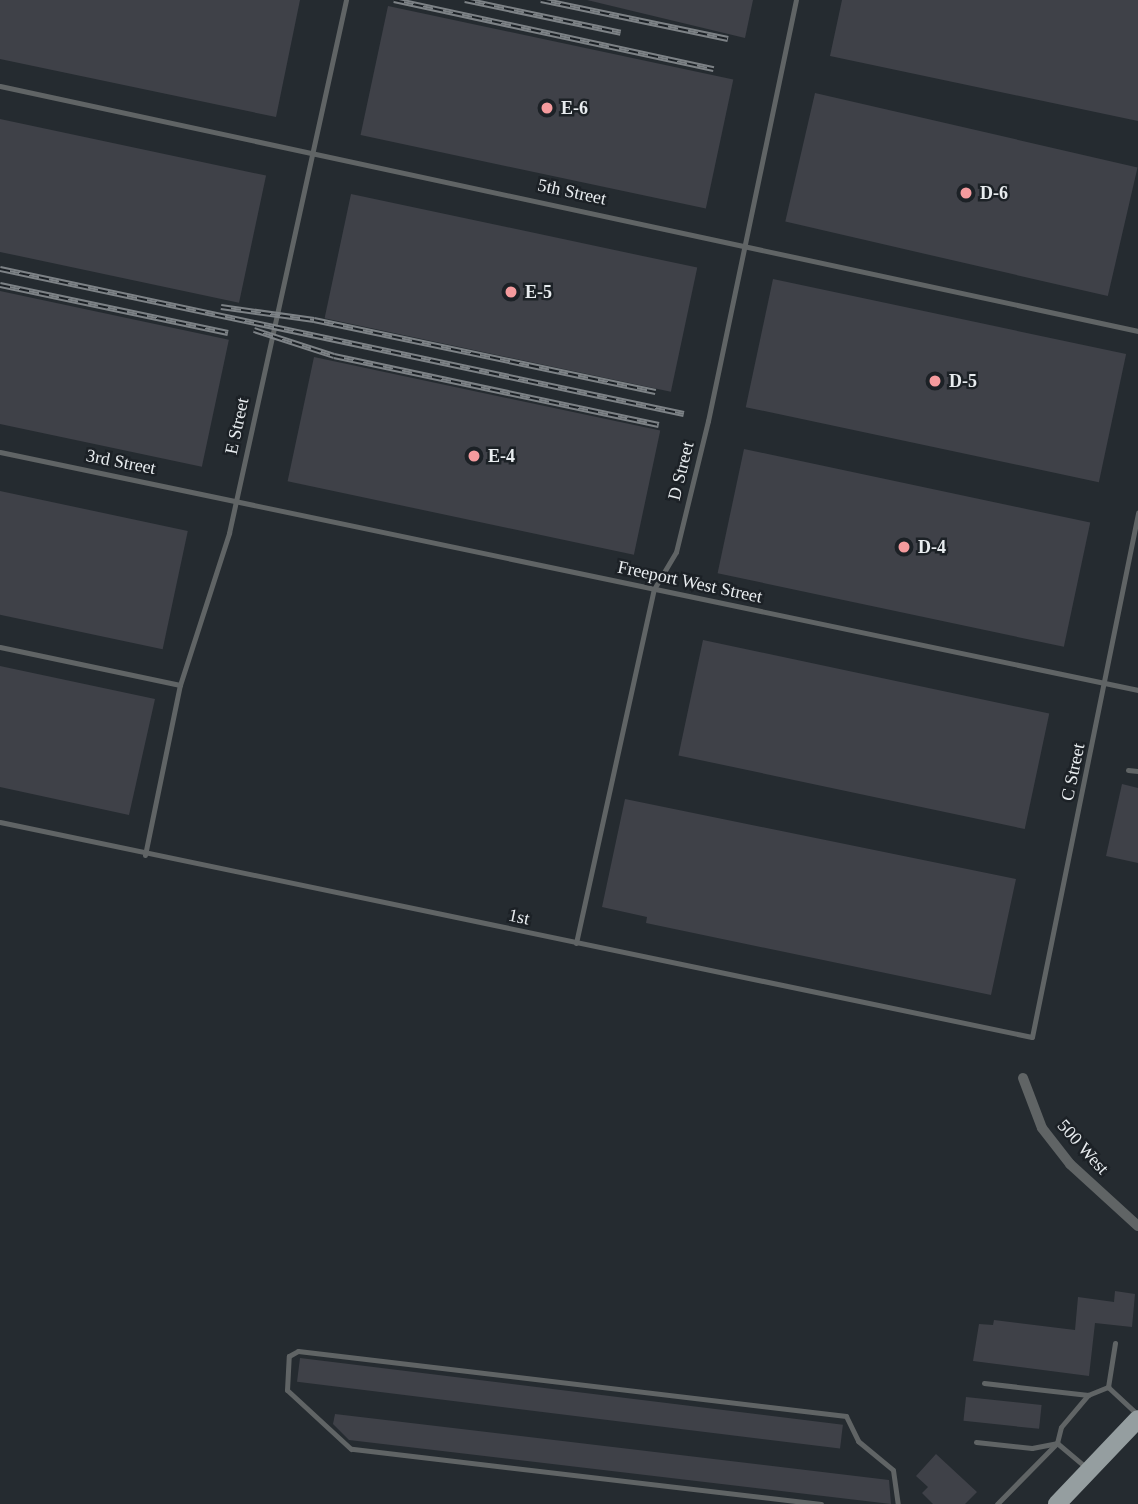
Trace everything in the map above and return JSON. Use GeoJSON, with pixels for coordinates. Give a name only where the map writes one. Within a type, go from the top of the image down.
{"type":"FeatureCollection","features":[{"type":"Feature","properties":{"kind":"main road"},"geometry":{"type":"LineString","coordinates":[[1057,1504],[1138,1417]]}},
{"type":"Feature","properties":{"kind":"street","name":"500 West"},"geometry":{"type":"LineString","coordinates":[[1023,1078],[1042,1128],[1070,1164],[1138,1226]]}},
{"type":"Feature","properties":{"kind":"lane","name":"E Street"},"geometry":{"type":"LineString","coordinates":[[145,855],[180,685],[236,499],[346,0]]}},
{"type":"Feature","properties":{"kind":"lane","name":"D Street"},"geometry":{"type":"LineString","coordinates":[[576,943],[654,589],[676,552],[746,243],[796,0]]}},
{"type":"Feature","properties":{"kind":"lane","name":"5th Street"},"geometry":{"type":"LineString","coordinates":[[0,86],[746,243],[1138,331]]}},
{"type":"Feature","properties":{"kind":"lane","name":"3rd Street"},"geometry":{"type":"LineString","coordinates":[[0,452],[236,499]]}},
{"type":"Feature","properties":{"kind":"lane","name":"Freeport West Street"},"geometry":{"type":"LineString","coordinates":[[236,499],[1138,690]]}},
{"type":"Feature","properties":{"kind":"lane","name":"C Street"},"geometry":{"type":"LineString","coordinates":[[1032,1037],[1106,684],[1138,513]]}},
{"type":"Feature","properties":{"kind":"lane"},"geometry":{"type":"LineString","coordinates":[[0,647],[180,685]]}},
{"type":"Feature","properties":{"kind":"lane"},"geometry":{"type":"LineString","coordinates":[[1128,769],[1138,771]]}},
{"type":"Feature","properties":{"kind":"lane","name":"1st"},"geometry":{"type":"LineString","coordinates":[[0,822],[145,855],[1032,1037]]}},
{"type":"Feature","properties":{"kind":"lane"},"geometry":{"type":"LineString","coordinates":[[1108,1387],[1115,1343]]}},
{"type":"Feature","properties":{"kind":"lane"},"geometry":{"type":"LineString","coordinates":[[821,1504],[351,1449],[287,1390],[289,1356],[298,1351],[846,1416],[858,1441],[893,1470],[901,1503]]}},
{"type":"Feature","properties":{"kind":"lane"},"geometry":{"type":"LineString","coordinates":[[984,1383],[1088,1395]]}},
{"type":"Feature","properties":{"kind":"lane"},"geometry":{"type":"LineString","coordinates":[[997,1504],[1057,1443],[1061,1427],[1088,1395],[1108,1387]]}},
{"type":"Feature","properties":{"kind":"lane"},"geometry":{"type":"LineString","coordinates":[[1108,1387],[1138,1417]]}},
{"type":"Feature","properties":{"kind":"lane"},"geometry":{"type":"LineString","coordinates":[[976,1442],[1032,1448],[1057,1443]]}},
{"type":"Feature","properties":{"kind":"lane"},"geometry":{"type":"LineString","coordinates":[[1057,1443],[1089,1470]]}},
{"type":"Feature","properties":{"kind":"building"},"geometry":{"type":"Polygon","coordinates":[[[0,0],[300,0],[276,117],[0,59],[0,0]]]}},
{"type":"Feature","properties":{"kind":"building"},"geometry":{"type":"Polygon","coordinates":[[[587,0],[753,0],[745,38],[587,0]]]}},
{"type":"Feature","properties":{"kind":"building"},"geometry":{"type":"Polygon","coordinates":[[[842,0],[1138,0],[1138,121],[830,56],[842,0]]]}},
{"type":"Feature","properties":{"kind":"building","name":"E-6"},"geometry":{"type":"Polygon","coordinates":[[[388,6],[733,79],[706,209],[361,135],[388,6]]]}},
{"type":"Feature","properties":{"kind":"building","name":"D-6"},"geometry":{"type":"Polygon","coordinates":[[[815,93],[1138,167],[1108,296],[785,222],[815,93]]]}},
{"type":"Feature","properties":{"kind":"building"},"geometry":{"type":"Polygon","coordinates":[[[0,119],[266,176],[239,303],[0,252],[0,119]]]}},
{"type":"Feature","properties":{"kind":"building","name":"E-5"},"geometry":{"type":"Polygon","coordinates":[[[351,194],[697,268],[671,392],[325,318],[351,194]]]}},
{"type":"Feature","properties":{"kind":"building","name":"D-5"},"geometry":{"type":"Polygon","coordinates":[[[773,279],[1126,354],[1099,482],[746,407],[773,279]]]}},
{"type":"Feature","properties":{"kind":"building"},"geometry":{"type":"Polygon","coordinates":[[[0,291],[229,340],[202,467],[0,424],[0,291]]]}},
{"type":"Feature","properties":{"kind":"building","name":"E-4"},"geometry":{"type":"Polygon","coordinates":[[[314,357],[660,431],[634,555],[288,481],[314,357]]]}},
{"type":"Feature","properties":{"kind":"building","name":"D-4"},"geometry":{"type":"Polygon","coordinates":[[[744,449],[1090,523],[1064,647],[718,573],[744,449]]]}},
{"type":"Feature","properties":{"kind":"building"},"geometry":{"type":"Polygon","coordinates":[[[0,491],[188,531],[163,649],[0,615],[0,491]]]}},
{"type":"Feature","properties":{"kind":"building"},"geometry":{"type":"Polygon","coordinates":[[[703,640],[1049,714],[1025,829],[678,755],[703,640]]]}},
{"type":"Feature","properties":{"kind":"building"},"geometry":{"type":"Polygon","coordinates":[[[0,666],[155,699],[129,815],[0,787],[0,666]]]}},
{"type":"Feature","properties":{"kind":"building"},"geometry":{"type":"Polygon","coordinates":[[[1122,784],[1138,788],[1138,863],[1106,856],[1122,784]]]}},
{"type":"Feature","properties":{"kind":"building"},"geometry":{"type":"Polygon","coordinates":[[[625,799],[1016,879],[991,995],[646,923],[647,917],[602,907],[625,799]]]}},
{"type":"Feature","properties":{"kind":"building"},"geometry":{"type":"Polygon","coordinates":[[[1115,1291],[1135,1294],[1132,1327],[1095,1323],[1089,1376],[973,1361],[979,1324],[993,1325],[994,1320],[1075,1330],[1078,1297],[1114,1302],[1115,1291]]]}},
{"type":"Feature","properties":{"kind":"building"},"geometry":{"type":"Polygon","coordinates":[[[300,1358],[843,1425],[840,1448],[297,1382],[300,1358]]]}},
{"type":"Feature","properties":{"kind":"building"},"geometry":{"type":"Polygon","coordinates":[[[966,1397],[1042,1405],[1039,1429],[963,1421],[966,1397]]]}},
{"type":"Feature","properties":{"kind":"building"},"geometry":{"type":"Polygon","coordinates":[[[335,1414],[889,1480],[891,1504],[349,1440],[333,1424],[335,1414]]]}},
{"type":"Feature","properties":{"kind":"building"},"geometry":{"type":"Polygon","coordinates":[[[936,1454],[977,1492],[965,1504],[933,1504],[922,1493],[928,1487],[916,1476],[936,1454]]]}},
{"type":"Feature","properties":{"kind":"railway"},"geometry":{"type":"LineString","coordinates":[[394,0],[714,69]]}},
{"type":"Feature","properties":{"kind":"railway"},"geometry":{"type":"LineString","coordinates":[[465,0],[621,33]]}},
{"type":"Feature","properties":{"kind":"railway"},"geometry":{"type":"LineString","coordinates":[[541,0],[728,39]]}},
{"type":"Feature","properties":{"kind":"railway"},"geometry":{"type":"LineString","coordinates":[[0,269],[684,414]]}},
{"type":"Feature","properties":{"kind":"railway"},"geometry":{"type":"LineString","coordinates":[[0,285],[228,333]]}},
{"type":"Feature","properties":{"kind":"railway"},"geometry":{"type":"LineString","coordinates":[[221,307],[314,320],[656,392]]}},
{"type":"Feature","properties":{"kind":"railway"},"geometry":{"type":"LineString","coordinates":[[254,330],[334,356],[659,425]]}},
{"type":"Feature","properties":{"kind":"place","name":"E-6"},"geometry":{"type":"Point","coordinates":[547,108]}},
{"type":"Feature","properties":{"kind":"place","name":"D-6"},"geometry":{"type":"Point","coordinates":[966,193]}},
{"type":"Feature","properties":{"kind":"place","name":"E-5"},"geometry":{"type":"Point","coordinates":[511,292]}},
{"type":"Feature","properties":{"kind":"place","name":"D-5"},"geometry":{"type":"Point","coordinates":[935,381]}},
{"type":"Feature","properties":{"kind":"place","name":"E-4"},"geometry":{"type":"Point","coordinates":[474,456]}},
{"type":"Feature","properties":{"kind":"place","name":"D-4"},"geometry":{"type":"Point","coordinates":[904,547]}}]}
